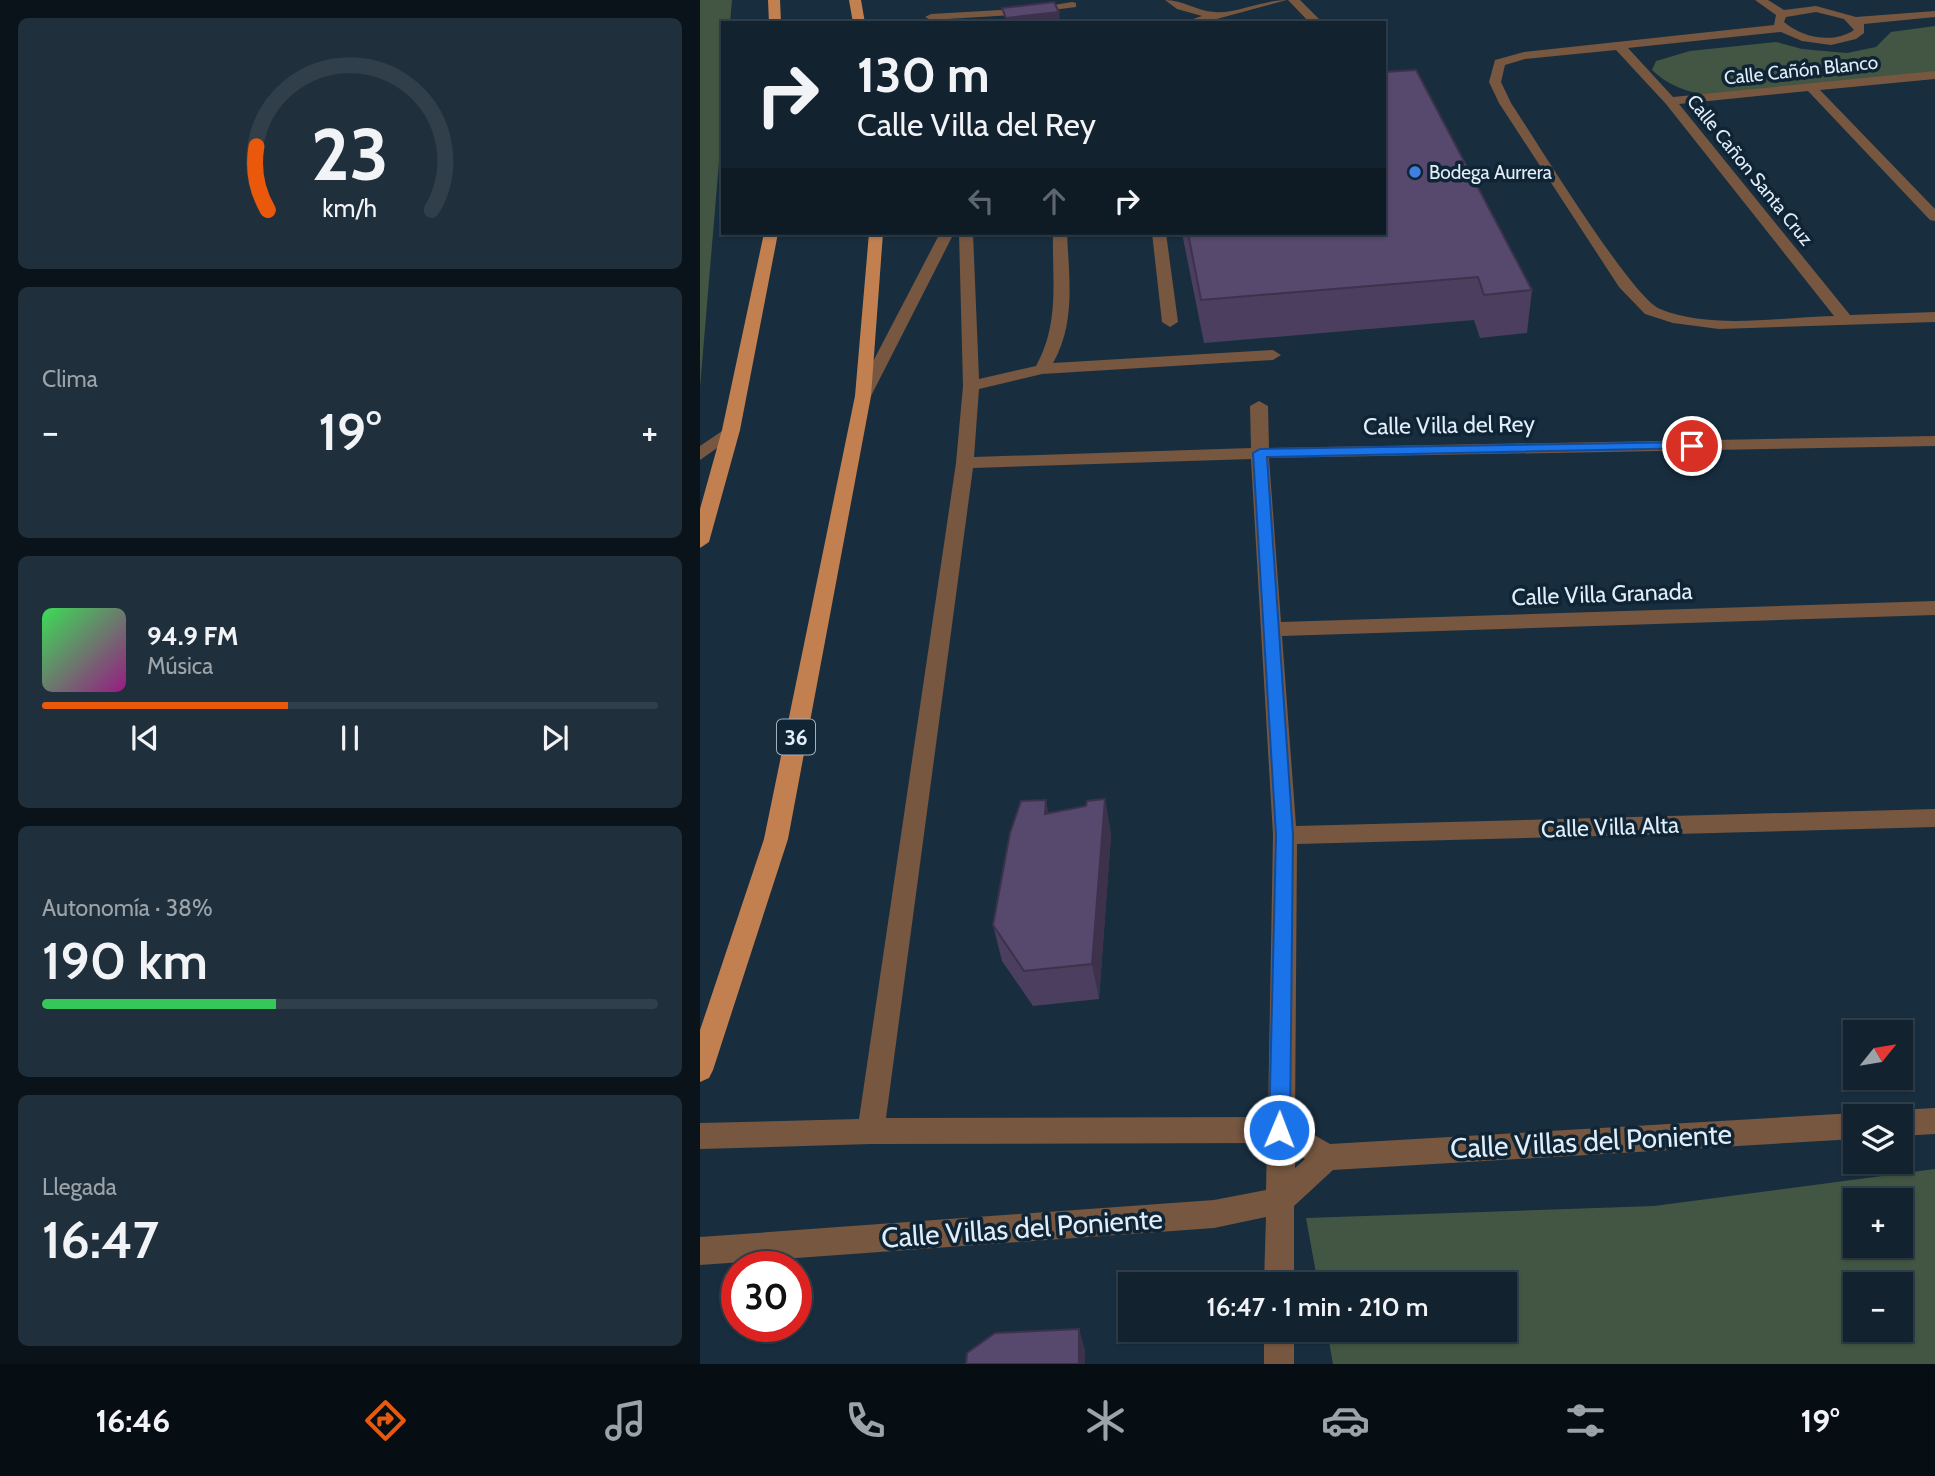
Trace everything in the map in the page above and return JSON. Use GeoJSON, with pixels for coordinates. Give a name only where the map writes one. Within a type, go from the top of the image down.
{"type":"FeatureCollection","features":[{"type":"Feature","properties":{"kind":"main road"},"geometry":{"type":"LineString","coordinates":[[774,0],[775,21]]}},
{"type":"Feature","properties":{"kind":"main road"},"geometry":{"type":"LineString","coordinates":[[855,0],[859,21]]}},
{"type":"Feature","properties":{"kind":"main road"},"geometry":{"type":"LineString","coordinates":[[700,542],[731,430],[771,235]]}},
{"type":"Feature","properties":{"kind":"main road","name":"36"},"geometry":{"type":"LineString","coordinates":[[700,1070],[776,839],[863,396],[876,235]]}},
{"type":"Feature","properties":{"kind":"street"},"geometry":{"type":"LineString","coordinates":[[926,0],[932,20],[1019,14],[1072,6]]}},
{"type":"Feature","properties":{"kind":"street"},"geometry":{"type":"LineString","coordinates":[[1171,0],[1181,7],[1212,15]]}},
{"type":"Feature","properties":{"kind":"street"},"geometry":{"type":"LineString","coordinates":[[1194,21],[1253,3],[1280,0]]}},
{"type":"Feature","properties":{"kind":"street"},"geometry":{"type":"LineString","coordinates":[[1294,0],[1314,21]]}},
{"type":"Feature","properties":{"kind":"street"},"geometry":{"type":"LineString","coordinates":[[1761,0],[1782,14],[1816,9],[1839,13],[1860,26],[1856,35],[1838,40],[1800,36],[1782,28],[1778,23],[1782,14]]}},
{"type":"Feature","properties":{"kind":"street"},"geometry":{"type":"LineString","coordinates":[[1804,0],[1816,9]]}},
{"type":"Feature","properties":{"kind":"street"},"geometry":{"type":"LineString","coordinates":[[1855,21],[1935,14]]}},
{"type":"Feature","properties":{"kind":"street"},"geometry":{"type":"LineString","coordinates":[[1782,28],[1524,56],[1499,63],[1495,82],[1623,285],[1650,311],[1673,318],[1719,324],[1935,317]]}},
{"type":"Feature","properties":{"kind":"street","name":"Calle Cañon Santa Cruz"},"geometry":{"type":"LineString","coordinates":[[1620,47],[1670,101],[1846,320]]}},
{"type":"Feature","properties":{"kind":"street","name":"Calle Cañón Blanco"},"geometry":{"type":"LineString","coordinates":[[1670,101],[1813,90],[1935,75]]}},
{"type":"Feature","properties":{"kind":"street"},"geometry":{"type":"LineString","coordinates":[[1813,90],[1935,217]]}},
{"type":"Feature","properties":{"kind":"street"},"geometry":{"type":"LineString","coordinates":[[863,396],[946,235]]}},
{"type":"Feature","properties":{"kind":"street"},"geometry":{"type":"LineString","coordinates":[[871,1131],[965,463],[971,386],[966,235]]}},
{"type":"Feature","properties":{"kind":"street"},"geometry":{"type":"LineString","coordinates":[[1042,369],[1056,348],[1062,329],[1060,235]]}},
{"type":"Feature","properties":{"kind":"street"},"geometry":{"type":"LineString","coordinates":[[1159,235],[1170,323]]}},
{"type":"Feature","properties":{"kind":"street"},"geometry":{"type":"LineString","coordinates":[[971,386],[1042,369],[1273,355]]}},
{"type":"Feature","properties":{"kind":"street"},"geometry":{"type":"LineString","coordinates":[[1259,406],[1285,835],[1279,1272]]}},
{"type":"Feature","properties":{"kind":"street"},"geometry":{"type":"LineString","coordinates":[[700,455],[731,430]]}},
{"type":"Feature","properties":{"kind":"street","name":"Calle Villa del Rey"},"geometry":{"type":"LineString","coordinates":[[965,463],[1260,453],[1935,441]]}},
{"type":"Feature","properties":{"kind":"street","name":"Calle Villa Granada"},"geometry":{"type":"LineString","coordinates":[[1271,629],[1935,608]]}},
{"type":"Feature","properties":{"kind":"street","name":"Calle Villa Alta"},"geometry":{"type":"LineString","coordinates":[[1285,835],[1935,818]]}},
{"type":"Feature","properties":{"kind":"street"},"geometry":{"type":"LineString","coordinates":[[1913,1123],[1935,1122]]}},
{"type":"Feature","properties":{"kind":"street","name":"Calle Villas del Poniente"},"geometry":{"type":"LineString","coordinates":[[1327,1157],[1843,1127]]}},
{"type":"Feature","properties":{"kind":"street"},"geometry":{"type":"LineString","coordinates":[[700,1136],[871,1131],[1279,1130],[1327,1157],[1279,1201]]}},
{"type":"Feature","properties":{"kind":"street","name":"Calle Villas del Poniente"},"geometry":{"type":"LineString","coordinates":[[700,1251],[1214,1214],[1279,1201]]}},
{"type":"Feature","properties":{"kind":"street"},"geometry":{"type":"LineString","coordinates":[[1279,1342],[1279,1364]]}},
{"type":"Feature","properties":{"kind":"green space"},"geometry":{"type":"Polygon","coordinates":[[[700,0],[732,0],[730,21],[721,21],[721,139],[700,387],[700,0]]]}},
{"type":"Feature","properties":{"kind":"green space"},"geometry":{"type":"Polygon","coordinates":[[[1935,26],[1935,72],[1713,97],[1680,88],[1652,70],[1656,61],[1690,51],[1776,42],[1802,49],[1847,53],[1876,47],[1891,32],[1935,26]]]}},
{"type":"Feature","properties":{"kind":"green space"},"geometry":{"type":"Polygon","coordinates":[[[1935,1169],[1935,1364],[1333,1364],[1329,1342],[1517,1342],[1517,1272],[1316,1272],[1306,1218],[1654,1206],[1935,1169]]]}},
{"type":"Feature","properties":{"kind":"building"},"geometry":{"type":"Polygon","coordinates":[[[1054,2],[1059,12],[1006,18],[1002,8],[1054,2]]]}},
{"type":"Feature","properties":{"kind":"building","name":"Bodega Aurrera"},"geometry":{"type":"Polygon","coordinates":[[[1416,70],[1532,290],[1484,295],[1478,277],[1201,300],[1188,235],[1386,235],[1386,72],[1416,70]]]}},
{"type":"Feature","properties":{"kind":"building"},"geometry":{"type":"Polygon","coordinates":[[[1105,799],[1092,964],[1024,971],[993,925],[1010,833],[1021,801],[1046,800],[1045,814],[1086,806],[1087,801],[1105,799]]]}},
{"type":"Feature","properties":{"kind":"building"},"geometry":{"type":"Polygon","coordinates":[[[1079,1329],[1079,1364],[966,1364],[967,1353],[995,1333],[1079,1329]]]}},
{"type":"Feature","properties":{"kind":"place","name":"Bodega Aurrera"},"geometry":{"type":"Point","coordinates":[1415,172]}},
{"type":"Feature","properties":{"kind":"route"},"geometry":{"type":"LineString","coordinates":[[1279,1130],[1285,835],[1260,453],[1692,446]]}}]}
